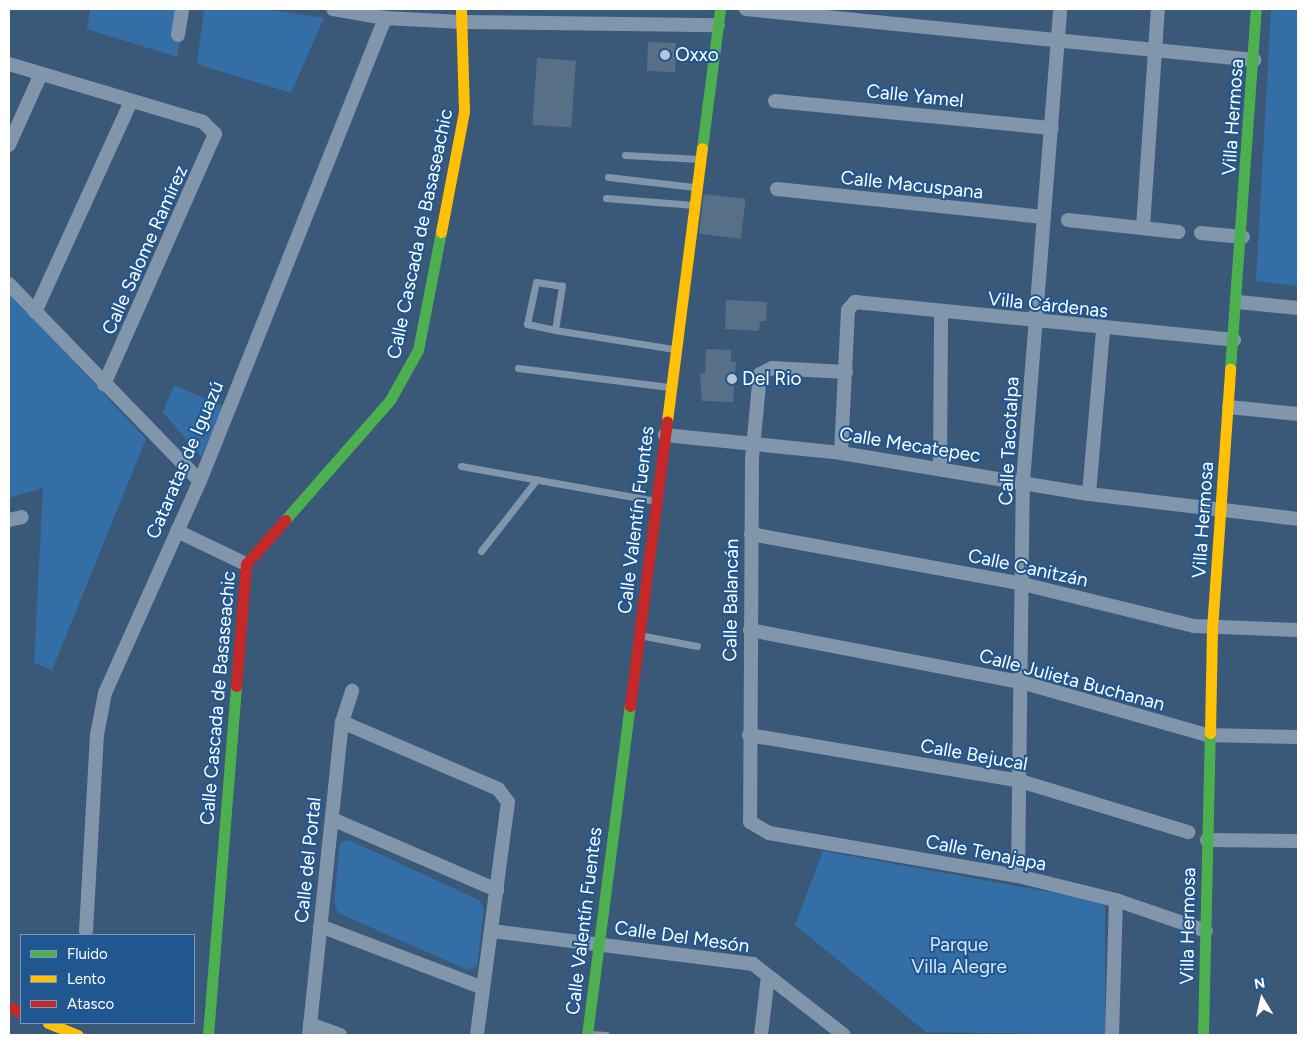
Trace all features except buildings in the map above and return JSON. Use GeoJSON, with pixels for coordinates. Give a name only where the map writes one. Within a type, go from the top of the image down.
{"type":"FeatureCollection","features":[{"type":"Feature","properties":{"kind":"street"},"geometry":{"type":"LineString","coordinates":[[178,35],[182,9]]}},
{"type":"Feature","properties":{"kind":"street"},"geometry":{"type":"LineString","coordinates":[[334,9],[385,18],[461,15],[718,25]]}},
{"type":"Feature","properties":{"kind":"street","name":"Calle Valentín Fuentes"},"geometry":{"type":"LineString","coordinates":[[587,1035],[720,9]]}},
{"type":"Feature","properties":{"kind":"street"},"geometry":{"type":"LineString","coordinates":[[746,9],[1156,52],[1254,60]]}},
{"type":"Feature","properties":{"kind":"street","name":"Calle Tacotalpa"},"geometry":{"type":"LineString","coordinates":[[1018,876],[1023,482],[1060,9]]}},
{"type":"Feature","properties":{"kind":"street"},"geometry":{"type":"LineString","coordinates":[[1143,227],[1158,9]]}},
{"type":"Feature","properties":{"kind":"street","name":"Villa Hermosa"},"geometry":{"type":"LineString","coordinates":[[1203,1035],[1206,931],[1207,736],[1212,629],[1243,237],[1256,9]]}},
{"type":"Feature","properties":{"kind":"street","name":"Calle Cascada de Basaseachic"},"geometry":{"type":"LineString","coordinates":[[208,1035],[246,564],[410,371],[418,350],[464,112],[461,15]]}},
{"type":"Feature","properties":{"kind":"street","name":"Cataratas de Iguazú"},"geometry":{"type":"LineString","coordinates":[[86,931],[100,712],[176,531],[200,481],[385,18]]}},
{"type":"Feature","properties":{"kind":"street"},"geometry":{"type":"LineString","coordinates":[[9,64],[40,76],[131,101],[35,312]]}},
{"type":"Feature","properties":{"kind":"street"},"geometry":{"type":"LineString","coordinates":[[9,145],[40,76]]}},
{"type":"Feature","properties":{"kind":"street","name":"Calle Salome Ramírez"},"geometry":{"type":"LineString","coordinates":[[104,385],[215,141],[213,130],[204,122],[131,101]]}},
{"type":"Feature","properties":{"kind":"street","name":"Calle Yamel"},"geometry":{"type":"LineString","coordinates":[[775,101],[1052,128]]}},
{"type":"Feature","properties":{"kind":"street","name":"Calle Macuspana"},"geometry":{"type":"LineString","coordinates":[[777,189],[1044,217]]}},
{"type":"Feature","properties":{"kind":"street"},"geometry":{"type":"LineString","coordinates":[[1068,220],[1178,232]]}},
{"type":"Feature","properties":{"kind":"street"},"geometry":{"type":"LineString","coordinates":[[1201,233],[1243,237]]}},
{"type":"Feature","properties":{"kind":"street"},"geometry":{"type":"LineString","coordinates":[[9,284],[104,385],[200,481]]}},
{"type":"Feature","properties":{"kind":"street"},"geometry":{"type":"LineString","coordinates":[[1238,302],[1298,308]]}},
{"type":"Feature","properties":{"kind":"street","name":"Villa Cárdenas"},"geometry":{"type":"LineString","coordinates":[[846,372],[848,310],[858,303],[1103,330],[1234,340]]}},
{"type":"Feature","properties":{"kind":"street"},"geometry":{"type":"LineString","coordinates":[[940,468],[941,313]]}},
{"type":"Feature","properties":{"kind":"street"},"geometry":{"type":"LineString","coordinates":[[1089,494],[1103,330]]}},
{"type":"Feature","properties":{"kind":"street","name":"Calle Balancán"},"geometry":{"type":"LineString","coordinates":[[755,828],[747,816],[751,534],[762,371],[782,367],[846,372]]}},
{"type":"Feature","properties":{"kind":"street"},"geometry":{"type":"LineString","coordinates":[[841,453],[846,372]]}},
{"type":"Feature","properties":{"kind":"street"},"geometry":{"type":"LineString","coordinates":[[1229,407],[1298,414]]}},
{"type":"Feature","properties":{"kind":"street","name":"Calle Mecatepec"},"geometry":{"type":"LineString","coordinates":[[665,434],[841,453],[1089,494],[1222,512],[1298,519]]}},
{"type":"Feature","properties":{"kind":"street"},"geometry":{"type":"LineString","coordinates":[[176,531],[246,564]]}},
{"type":"Feature","properties":{"kind":"street","name":"Calle Canitzán"},"geometry":{"type":"LineString","coordinates":[[751,534],[1023,584],[1212,629],[1298,630]]}},
{"type":"Feature","properties":{"kind":"street","name":"Calle Julieta Buchanan"},"geometry":{"type":"LineString","coordinates":[[750,630],[1021,682],[1207,736],[1298,737]]}},
{"type":"Feature","properties":{"kind":"street","name":"Calle del Portal"},"geometry":{"type":"LineString","coordinates":[[310,1030],[342,722],[352,691]]}},
{"type":"Feature","properties":{"kind":"street"},"geometry":{"type":"LineString","coordinates":[[342,722],[506,796],[509,812],[496,890],[477,1035]]}},
{"type":"Feature","properties":{"kind":"street","name":"Calle Bejucal"},"geometry":{"type":"LineString","coordinates":[[749,735],[1020,780],[1188,832]]}},
{"type":"Feature","properties":{"kind":"street"},"geometry":{"type":"LineString","coordinates":[[332,819],[496,890]]}},
{"type":"Feature","properties":{"kind":"street","name":"Calle Tenajapa"},"geometry":{"type":"LineString","coordinates":[[755,828],[1018,876],[1116,900],[1206,931]]}},
{"type":"Feature","properties":{"kind":"street"},"geometry":{"type":"LineString","coordinates":[[1206,840],[1298,841]]}},
{"type":"Feature","properties":{"kind":"street"},"geometry":{"type":"LineString","coordinates":[[1112,1035],[1116,900]]}},
{"type":"Feature","properties":{"kind":"street"},"geometry":{"type":"LineString","coordinates":[[320,926],[483,988]]}},
{"type":"Feature","properties":{"kind":"street","name":"Calle Del Mesón"},"geometry":{"type":"LineString","coordinates":[[492,931],[741,960],[768,976],[843,1035]]}},
{"type":"Feature","properties":{"kind":"street"},"geometry":{"type":"LineString","coordinates":[[761,1035],[768,976]]}},
{"type":"Feature","properties":{"kind":"street"},"geometry":{"type":"LineString","coordinates":[[51,1024],[71,1031]]}},
{"type":"Feature","properties":{"kind":"street"},"geometry":{"type":"LineString","coordinates":[[310,1030],[340,1035]]}},
{"type":"Feature","properties":{"kind":"lane"},"geometry":{"type":"LineString","coordinates":[[624,155],[700,159]]}},
{"type":"Feature","properties":{"kind":"lane"},"geometry":{"type":"LineString","coordinates":[[608,177],[697,187]]}},
{"type":"Feature","properties":{"kind":"lane"},"geometry":{"type":"LineString","coordinates":[[606,198],[694,205]]}},
{"type":"Feature","properties":{"kind":"lane"},"geometry":{"type":"LineString","coordinates":[[555,330],[562,286],[536,282],[526,324],[555,330],[676,349]]}},
{"type":"Feature","properties":{"kind":"lane"},"geometry":{"type":"LineString","coordinates":[[518,368],[671,388]]}},
{"type":"Feature","properties":{"kind":"lane"},"geometry":{"type":"LineString","coordinates":[[462,466],[656,501]]}},
{"type":"Feature","properties":{"kind":"lane"},"geometry":{"type":"LineString","coordinates":[[481,551],[537,480]]}},
{"type":"Feature","properties":{"kind":"lane"},"geometry":{"type":"LineString","coordinates":[[639,635],[697,646]]}},
{"type":"Feature","properties":{"kind":"lane"},"geometry":{"type":"LineString","coordinates":[[587,1035],[606,1035]]}},
{"type":"Feature","properties":{"kind":"green space"},"geometry":{"type":"Polygon","coordinates":[[[90,9],[186,9],[177,57],[87,29],[90,9]]]}},
{"type":"Feature","properties":{"kind":"green space"},"geometry":{"type":"Polygon","coordinates":[[[204,9],[265,9],[324,18],[291,93],[197,64],[204,9]]]}},
{"type":"Feature","properties":{"kind":"green space"},"geometry":{"type":"Polygon","coordinates":[[[1271,9],[1298,9],[1298,286],[1256,281],[1271,9]]]}},
{"type":"Feature","properties":{"kind":"green space"},"geometry":{"type":"Polygon","coordinates":[[[9,292],[146,439],[52,670],[34,663],[43,488],[9,498],[9,292]]]}},
{"type":"Feature","properties":{"kind":"green space"},"geometry":{"type":"Polygon","coordinates":[[[174,385],[223,406],[201,457],[163,412],[174,385]]]}},
{"type":"Feature","properties":{"kind":"green space"},"geometry":{"type":"Polygon","coordinates":[[[349,840],[479,900],[484,908],[477,966],[468,970],[338,913],[334,901],[340,842],[349,840]]]}},
{"type":"Feature","properties":{"kind":"green space","name":"Parque Villa Alegre"},"geometry":{"type":"Polygon","coordinates":[[[823,851],[1105,902],[1105,1035],[926,1032],[795,925],[823,851]]]}},
{"type":"Feature","properties":{"kind":"traffic: fast"},"geometry":{"type":"LineString","coordinates":[[702,148],[720,9]]}},
{"type":"Feature","properties":{"kind":"traffic: fast"},"geometry":{"type":"LineString","coordinates":[[1230,369],[1256,9]]}},
{"type":"Feature","properties":{"kind":"traffic: fast"},"geometry":{"type":"LineString","coordinates":[[285,520],[390,400],[418,350],[441,232]]}},
{"type":"Feature","properties":{"kind":"traffic: fast"},"geometry":{"type":"LineString","coordinates":[[208,1035],[236,686]]}},
{"type":"Feature","properties":{"kind":"traffic: fast"},"geometry":{"type":"LineString","coordinates":[[587,1035],[630,706]]}},
{"type":"Feature","properties":{"kind":"traffic: fast"},"geometry":{"type":"LineString","coordinates":[[1203,1035],[1210,733]]}},
{"type":"Feature","properties":{"kind":"traffic: slow"},"geometry":{"type":"LineString","coordinates":[[441,232],[464,111],[461,9]]}},
{"type":"Feature","properties":{"kind":"traffic: slow"},"geometry":{"type":"LineString","coordinates":[[667,421],[702,148]]}},
{"type":"Feature","properties":{"kind":"traffic: slow"},"geometry":{"type":"LineString","coordinates":[[1210,733],[1212,629],[1230,369]]}},
{"type":"Feature","properties":{"kind":"traffic: slow"},"geometry":{"type":"LineString","coordinates":[[50,1024],[78,1035]]}},
{"type":"Feature","properties":{"kind":"traffic: jam"},"geometry":{"type":"LineString","coordinates":[[630,706],[667,421]]}},
{"type":"Feature","properties":{"kind":"traffic: jam"},"geometry":{"type":"LineString","coordinates":[[236,686],[246,564],[285,520]]}},
{"type":"Feature","properties":{"kind":"traffic: jam"},"geometry":{"type":"LineString","coordinates":[[9,1007],[20,1012]]}},
{"type":"Feature","properties":{"kind":"place","name":"Oxxo"},"geometry":{"type":"Point","coordinates":[665,55]}},
{"type":"Feature","properties":{"kind":"place","name":"Del Rio"},"geometry":{"type":"Point","coordinates":[732,379]}}]}
